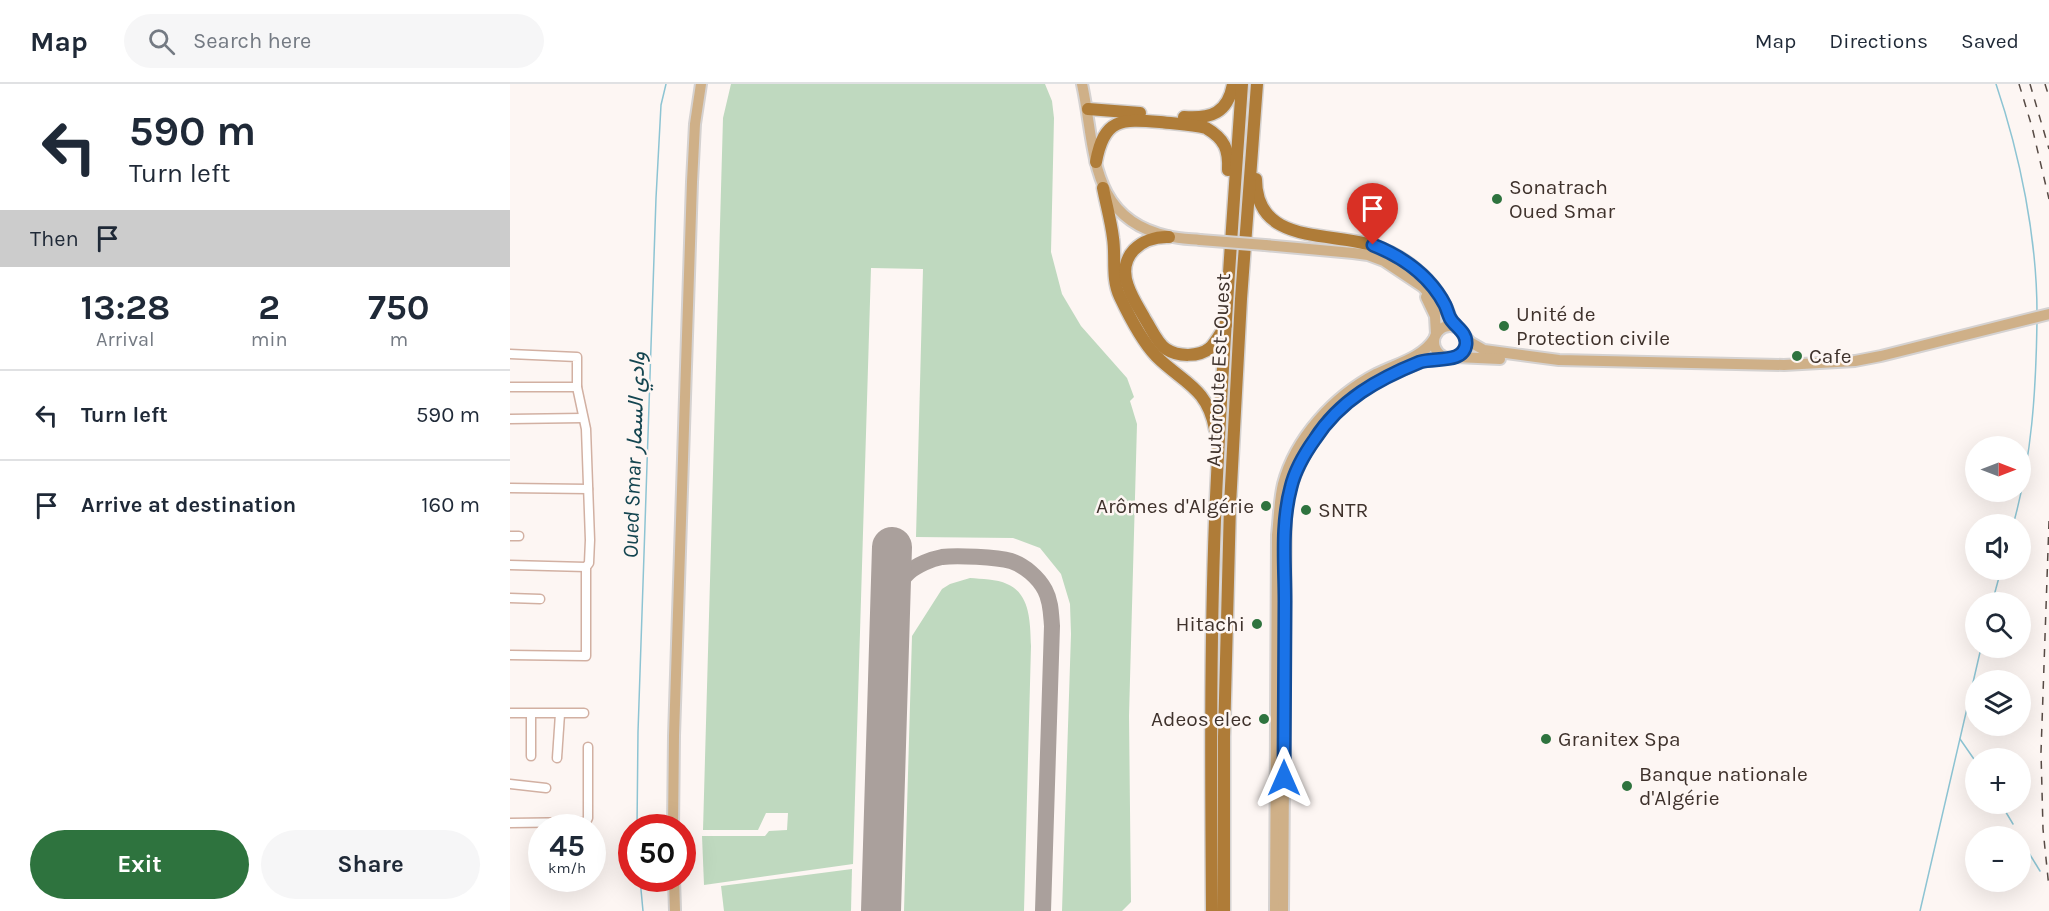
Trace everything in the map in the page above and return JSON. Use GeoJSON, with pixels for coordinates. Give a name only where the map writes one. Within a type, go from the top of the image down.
{"type":"FeatureCollection","features":[{"type":"Feature","properties":{"kind":"highway"},"geometry":{"type":"LineString","coordinates":[[1088,113],[1202,117],[1216,112],[1227,104],[1233,84]]}},
{"type":"Feature","properties":{"kind":"highway","name":"Autoroute Est-Ouest"},"geometry":{"type":"LineString","coordinates":[[1212,911],[1213,614],[1217,464],[1242,84]]}},
{"type":"Feature","properties":{"kind":"highway","name":"Autoroute Est-Ouest"},"geometry":{"type":"LineString","coordinates":[[1224,911],[1224,737],[1231,482],[1241,299],[1257,84]]}},
{"type":"Feature","properties":{"kind":"highway"},"geometry":{"type":"LineString","coordinates":[[1088,113],[1130,120],[1196,125],[1206,128],[1222,140],[1229,156],[1227,197],[1232,227]]}},
{"type":"Feature","properties":{"kind":"highway"},"geometry":{"type":"LineString","coordinates":[[1256,115],[1256,186],[1258,202],[1268,216],[1281,226],[1297,232],[1373,245],[1392,253],[1419,272],[1433,287],[1447,307],[1450,317]]}},
{"type":"Feature","properties":{"kind":"highway"},"geometry":{"type":"LineString","coordinates":[[1096,162],[1098,148],[1104,135],[1116,125],[1130,120]]}},
{"type":"Feature","properties":{"kind":"highway"},"geometry":{"type":"LineString","coordinates":[[1103,188],[1113,239],[1114,270],[1118,294],[1141,335],[1156,355],[1191,385],[1206,402],[1212,415],[1217,464]]}},
{"type":"Feature","properties":{"kind":"highway"},"geometry":{"type":"LineString","coordinates":[[1169,237],[1156,236],[1143,242],[1132,251],[1126,265],[1127,285],[1156,338],[1166,349],[1185,355],[1199,354],[1210,348],[1226,324]]}},
{"type":"Feature","properties":{"kind":"main road"},"geometry":{"type":"LineString","coordinates":[[673,814],[692,182],[695,124],[701,84]]}},
{"type":"Feature","properties":{"kind":"main road"},"geometry":{"type":"LineString","coordinates":[[1082,84],[1103,188],[1114,206],[1138,226],[1169,237],[1368,255],[1384,261],[1413,279],[1430,294],[1470,342],[1484,350],[1548,359]]}},
{"type":"Feature","properties":{"kind":"main road"},"geometry":{"type":"LineString","coordinates":[[1413,279],[1434,311],[1435,348],[1451,358]]}},
{"type":"Feature","properties":{"kind":"main road"},"geometry":{"type":"LineString","coordinates":[[1283,911],[1285,517],[1295,473],[1328,421],[1351,398],[1380,380],[1420,362],[1451,358],[1772,365],[1856,361],[1907,351],[2049,314]]}},
{"type":"Feature","properties":{"kind":"main road"},"geometry":{"type":"LineString","coordinates":[[1275,911],[1277,535],[1280,503],[1288,471],[1308,434],[1339,400],[1367,380],[1426,350],[1443,327],[1448,326],[1462,332]]}},
{"type":"Feature","properties":{"kind":"main road"},"geometry":{"type":"LineString","coordinates":[[1451,358],[1466,347],[1462,332]]}},
{"type":"Feature","properties":{"kind":"main road"},"geometry":{"type":"LineString","coordinates":[[674,892],[675,911]]}},
{"type":"Feature","properties":{"kind":"street"},"geometry":{"type":"LineString","coordinates":[[510,354],[577,357],[577,387],[586,429],[590,540],[589,563],[586,567],[586,656],[510,655]]}},
{"type":"Feature","properties":{"kind":"street"},"geometry":{"type":"LineString","coordinates":[[510,387],[577,387]]}},
{"type":"Feature","properties":{"kind":"street"},"geometry":{"type":"LineString","coordinates":[[510,419],[583,418]]}},
{"type":"Feature","properties":{"kind":"street"},"geometry":{"type":"LineString","coordinates":[[510,488],[588,489]]}},
{"type":"Feature","properties":{"kind":"street"},"geometry":{"type":"LineString","coordinates":[[510,565],[586,567]]}},
{"type":"Feature","properties":{"kind":"street"},"geometry":{"type":"LineString","coordinates":[[510,598],[540,598]]}},
{"type":"Feature","properties":{"kind":"street"},"geometry":{"type":"LineString","coordinates":[[510,713],[584,713]]}},
{"type":"Feature","properties":{"kind":"street"},"geometry":{"type":"LineString","coordinates":[[531,714],[531,756]]}},
{"type":"Feature","properties":{"kind":"street"},"geometry":{"type":"LineString","coordinates":[[557,758],[560,714]]}},
{"type":"Feature","properties":{"kind":"street"},"geometry":{"type":"LineString","coordinates":[[510,823],[586,822],[588,818],[588,747]]}},
{"type":"Feature","properties":{"kind":"street"},"geometry":{"type":"LineString","coordinates":[[510,784],[546,788]]}},
{"type":"Feature","properties":{"kind":"green space"},"geometry":{"type":"Polygon","coordinates":[[[731,84],[1045,84],[1052,101],[1054,118],[1051,252],[1062,294],[1081,326],[1127,378],[1134,397],[1130,401],[1137,424],[1129,716],[1131,902],[1122,911],[1062,911],[1071,634],[1070,604],[1061,574],[1040,548],[1013,538],[916,537],[923,269],[871,268],[853,864],[704,885],[702,836],[765,836],[769,831],[787,830],[788,813],[766,813],[758,830],[703,830],[723,118],[731,84]]]}},
{"type":"Feature","properties":{"kind":"green space"},"geometry":{"type":"Polygon","coordinates":[[[970,578],[1007,584],[1021,595],[1028,610],[1031,646],[1024,911],[904,911],[912,636],[942,589],[970,578]]]}},
{"type":"Feature","properties":{"kind":"green space"},"geometry":{"type":"Polygon","coordinates":[[[852,869],[851,911],[724,911],[721,886],[852,869]]]}},
{"type":"Feature","properties":{"kind":"waterway","name":"Oued Smar وادي السمار"},"geometry":{"type":"LineString","coordinates":[[637,814],[656,198],[661,105],[666,84]]}},
{"type":"Feature","properties":{"kind":"waterway"},"geometry":{"type":"LineString","coordinates":[[1996,84],[2013,139],[2026,197],[2034,256],[2037,313]]}},
{"type":"Feature","properties":{"kind":"waterway"},"geometry":{"type":"LineString","coordinates":[[2016,514],[2025,475],[2032,424],[2037,321]]}},
{"type":"Feature","properties":{"kind":"waterway"},"geometry":{"type":"LineString","coordinates":[[1995,592],[1998,580]]}},
{"type":"Feature","properties":{"kind":"waterway"},"geometry":{"type":"LineString","coordinates":[[1920,911],[1979,658]]}},
{"type":"Feature","properties":{"kind":"waterway"},"geometry":{"type":"LineString","coordinates":[[1960,739],[1966,748]]}},
{"type":"Feature","properties":{"kind":"waterway"},"geometry":{"type":"LineString","coordinates":[[2007,814],[2013,824]]}},
{"type":"Feature","properties":{"kind":"waterway"},"geometry":{"type":"LineString","coordinates":[[2031,856],[2040,871]]}},
{"type":"Feature","properties":{"kind":"waterway","name":"Oued Smar وادي السمار"},"geometry":{"type":"LineString","coordinates":[[641,892],[643,911]]}},
{"type":"Feature","properties":{"kind":"taxiway"},"geometry":{"type":"LineString","coordinates":[[890,609],[899,584],[905,576],[916,567],[942,557],[996,558],[1011,561],[1031,572],[1045,590],[1050,603],[1052,626],[1043,911]]}},
{"type":"Feature","properties":{"kind":"runway"},"geometry":{"type":"LineString","coordinates":[[881,911],[892,547]]}},
{"type":"Feature","properties":{"kind":"railway"},"geometry":{"type":"LineString","coordinates":[[2019,84],[2049,199]]}},
{"type":"Feature","properties":{"kind":"railway"},"geometry":{"type":"LineString","coordinates":[[2030,84],[2049,149]]}},
{"type":"Feature","properties":{"kind":"railway"},"geometry":{"type":"LineString","coordinates":[[2045,84],[2049,97]]}},
{"type":"Feature","properties":{"kind":"railway"},"geometry":{"type":"LineString","coordinates":[[2049,521],[2041,752],[2043,829],[2049,888]]}},
{"type":"Feature","properties":{"kind":"place","name":"Sonatrach Oued Smar"},"geometry":{"type":"Point","coordinates":[1497,199]}},
{"type":"Feature","properties":{"kind":"place","name":"Unité de Protection civile"},"geometry":{"type":"Point","coordinates":[1504,326]}},
{"type":"Feature","properties":{"kind":"place","name":"Cafe"},"geometry":{"type":"Point","coordinates":[1797,356]}},
{"type":"Feature","properties":{"kind":"place","name":"Arômes d'Algérie"},"geometry":{"type":"Point","coordinates":[1266,506]}},
{"type":"Feature","properties":{"kind":"place","name":"SNTR"},"geometry":{"type":"Point","coordinates":[1306,510]}},
{"type":"Feature","properties":{"kind":"place","name":"Hitachi"},"geometry":{"type":"Point","coordinates":[1257,624]}},
{"type":"Feature","properties":{"kind":"place","name":"Adeos elec"},"geometry":{"type":"Point","coordinates":[1264,719]}},
{"type":"Feature","properties":{"kind":"place","name":"Granitex Spa"},"geometry":{"type":"Point","coordinates":[1546,739]}},
{"type":"Feature","properties":{"kind":"place","name":"Banque nationale d'Algérie"},"geometry":{"type":"Point","coordinates":[1627,786]}},
{"type":"Feature","properties":{"kind":"route"},"geometry":{"type":"LineString","coordinates":[[1284,778],[1285,517],[1295,473],[1321,429],[1351,398],[1370,385],[1420,362],[1434,358],[1455,357],[1460,355],[1466,347],[1465,336],[1450,317],[1447,307],[1433,287],[1405,261],[1373,245]]}}]}
